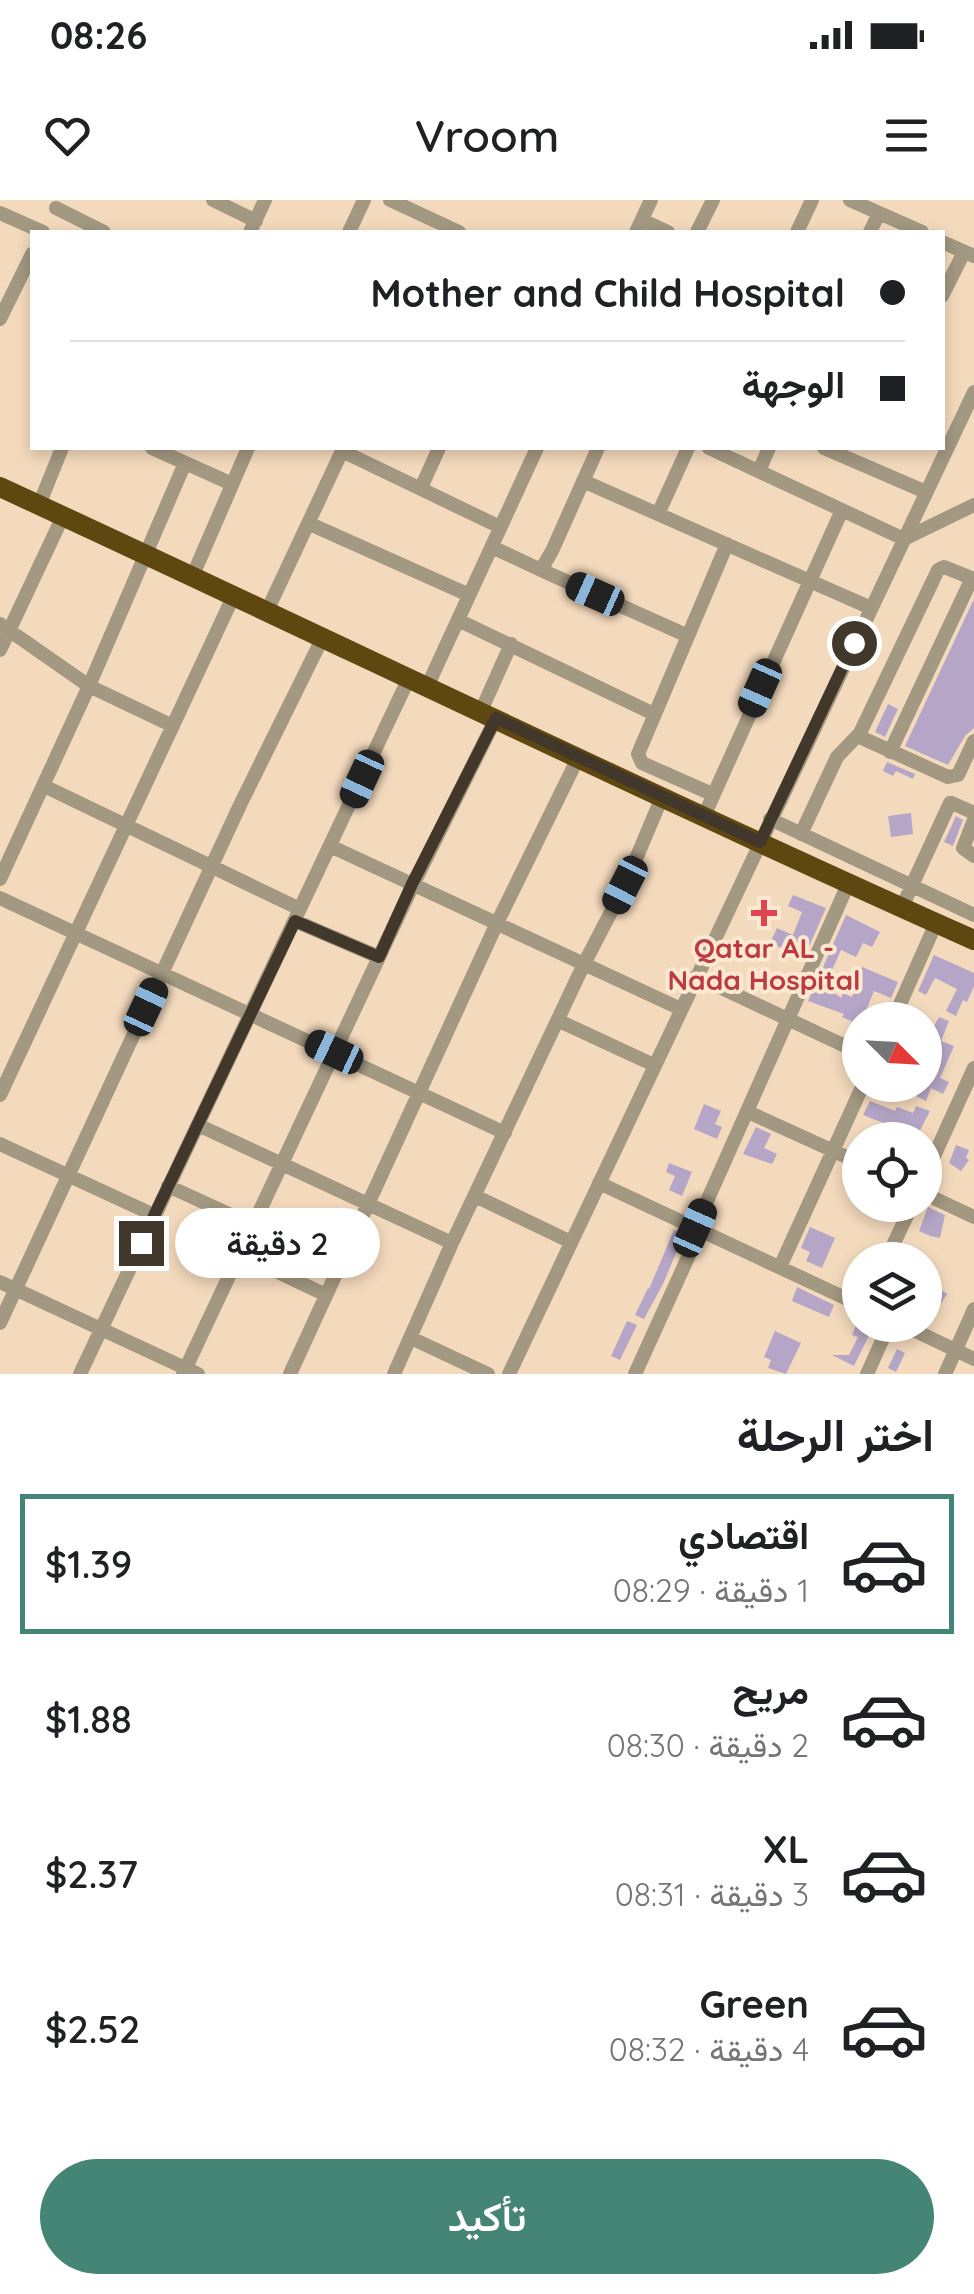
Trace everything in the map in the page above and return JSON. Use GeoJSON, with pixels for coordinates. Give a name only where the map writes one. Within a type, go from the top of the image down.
{"type":"FeatureCollection","features":[{"type":"Feature","properties":{"kind":"highway"},"geometry":{"type":"LineString","coordinates":[[0,487],[974,940]]}},
{"type":"Feature","properties":{"kind":"street"},"geometry":{"type":"LineString","coordinates":[[213,200],[253,227],[265,200]]}},
{"type":"Feature","properties":{"kind":"street"},"geometry":{"type":"LineString","coordinates":[[350,230],[364,200]]}},
{"type":"Feature","properties":{"kind":"street"},"geometry":{"type":"LineString","coordinates":[[390,200],[409,204],[455,230]]}},
{"type":"Feature","properties":{"kind":"street"},"geometry":{"type":"LineString","coordinates":[[639,226],[651,200]]}},
{"type":"Feature","properties":{"kind":"street"},"geometry":{"type":"LineString","coordinates":[[698,230],[713,200]]}},
{"type":"Feature","properties":{"kind":"street"},"geometry":{"type":"LineString","coordinates":[[798,230],[812,200]]}},
{"type":"Feature","properties":{"kind":"street"},"geometry":{"type":"LineString","coordinates":[[850,200],[917,230]]}},
{"type":"Feature","properties":{"kind":"street"},"geometry":{"type":"LineString","coordinates":[[44,230],[58,204],[101,230]]}},
{"type":"Feature","properties":{"kind":"street"},"geometry":{"type":"LineString","coordinates":[[0,213],[38,230]]}},
{"type":"Feature","properties":{"kind":"street"},"geometry":{"type":"LineString","coordinates":[[871,230],[879,213]]}},
{"type":"Feature","properties":{"kind":"street"},"geometry":{"type":"LineString","coordinates":[[945,243],[969,254],[945,291]]}},
{"type":"Feature","properties":{"kind":"street"},"geometry":{"type":"LineString","coordinates":[[0,319],[30,258]]}},
{"type":"Feature","properties":{"kind":"street"},"geometry":{"type":"LineString","coordinates":[[510,1374],[974,392]]}},
{"type":"Feature","properties":{"kind":"street"},"geometry":{"type":"LineString","coordinates":[[39,505],[61,450]]}},
{"type":"Feature","properties":{"kind":"street"},"geometry":{"type":"LineString","coordinates":[[156,450],[232,484]]}},
{"type":"Feature","properties":{"kind":"street"},"geometry":{"type":"LineString","coordinates":[[193,576],[247,450]]}},
{"type":"Feature","properties":{"kind":"street"},"geometry":{"type":"LineString","coordinates":[[268,611],[343,450]]}},
{"type":"Feature","properties":{"kind":"street"},"geometry":{"type":"LineString","coordinates":[[345,450],[500,527]]}},
{"type":"Feature","properties":{"kind":"street"},"geometry":{"type":"LineString","coordinates":[[421,488],[438,450]]}},
{"type":"Feature","properties":{"kind":"street"},"geometry":{"type":"LineString","coordinates":[[80,1374],[330,846],[418,682],[458,620],[536,450]]}},
{"type":"Feature","properties":{"kind":"street"},"geometry":{"type":"LineString","coordinates":[[541,570],[597,450]]}},
{"type":"Feature","properties":{"kind":"street"},"geometry":{"type":"LineString","coordinates":[[658,514],[687,450]]}},
{"type":"Feature","properties":{"kind":"street"},"geometry":{"type":"LineString","coordinates":[[713,450],[904,539]]}},
{"type":"Feature","properties":{"kind":"street"},"geometry":{"type":"LineString","coordinates":[[759,471],[769,450]]}},
{"type":"Feature","properties":{"kind":"street"},"geometry":{"type":"LineString","coordinates":[[829,450],[926,492]]}},
{"type":"Feature","properties":{"kind":"street"},"geometry":{"type":"LineString","coordinates":[[862,464],[869,450]]}},
{"type":"Feature","properties":{"kind":"street"},"geometry":{"type":"LineString","coordinates":[[0,879],[185,463]]}},
{"type":"Feature","properties":{"kind":"street"},"geometry":{"type":"LineString","coordinates":[[583,481],[871,608]]}},
{"type":"Feature","properties":{"kind":"street"},"geometry":{"type":"LineString","coordinates":[[904,539],[974,505]]}},
{"type":"Feature","properties":{"kind":"street"},"geometry":{"type":"LineString","coordinates":[[704,816],[842,510]]}},
{"type":"Feature","properties":{"kind":"street"},"geometry":{"type":"LineString","coordinates":[[0,650],[5,626],[63,516]]}},
{"type":"Feature","properties":{"kind":"street"},"geometry":{"type":"LineString","coordinates":[[310,524],[469,595]]}},
{"type":"Feature","properties":{"kind":"street"},"geometry":{"type":"LineString","coordinates":[[712,794],[638,758],[727,544]]}},
{"type":"Feature","properties":{"kind":"street"},"geometry":{"type":"LineString","coordinates":[[492,547],[688,636]]}},
{"type":"Feature","properties":{"kind":"street"},"geometry":{"type":"LineString","coordinates":[[802,834],[836,756],[860,733],[938,570],[944,567],[973,578],[890,752]]}},
{"type":"Feature","properties":{"kind":"street"},"geometry":{"type":"LineString","coordinates":[[0,1095],[234,595]]}},
{"type":"Feature","properties":{"kind":"street"},"geometry":{"type":"LineString","coordinates":[[458,620],[654,714]]}},
{"type":"Feature","properties":{"kind":"street"},"geometry":{"type":"LineString","coordinates":[[5,626],[89,686],[173,726]]}},
{"type":"Feature","properties":{"kind":"street"},"geometry":{"type":"LineString","coordinates":[[0,1323],[211,867],[323,637]]}},
{"type":"Feature","properties":{"kind":"street"},"geometry":{"type":"LineString","coordinates":[[0,1282],[189,1372],[253,1224],[488,715],[512,644]]}},
{"type":"Feature","properties":{"kind":"street"},"geometry":{"type":"LineString","coordinates":[[860,733],[862,738],[948,777],[958,775],[974,741]]}},
{"type":"Feature","properties":{"kind":"street"},"geometry":{"type":"LineString","coordinates":[[290,1374],[496,923],[578,758]]}},
{"type":"Feature","properties":{"kind":"street"},"geometry":{"type":"LineString","coordinates":[[44,786],[211,867],[379,957]]}},
{"type":"Feature","properties":{"kind":"street"},"geometry":{"type":"LineString","coordinates":[[394,1374],[662,797]]}},
{"type":"Feature","properties":{"kind":"street"},"geometry":{"type":"LineString","coordinates":[[902,907],[952,802],[974,817],[963,848],[974,856]]}},
{"type":"Feature","properties":{"kind":"street"},"geometry":{"type":"LineString","coordinates":[[770,820],[974,915]]}},
{"type":"Feature","properties":{"kind":"street"},"geometry":{"type":"LineString","coordinates":[[330,846],[681,1008]]}},
{"type":"Feature","properties":{"kind":"street"},"geometry":{"type":"LineString","coordinates":[[635,1374],[849,882]]}},
{"type":"Feature","properties":{"kind":"street"},"geometry":{"type":"LineString","coordinates":[[0,898],[505,1133]]}},
{"type":"Feature","properties":{"kind":"street"},"geometry":{"type":"LineString","coordinates":[[901,1002],[936,923]]}},
{"type":"Feature","properties":{"kind":"street"},"geometry":{"type":"LineString","coordinates":[[696,976],[842,1045]]}},
{"type":"Feature","properties":{"kind":"street"},"geometry":{"type":"LineString","coordinates":[[559,1020],[654,1065]]}},
{"type":"Feature","properties":{"kind":"street"},"geometry":{"type":"LineString","coordinates":[[942,1139],[974,1068]]}},
{"type":"Feature","properties":{"kind":"street"},"geometry":{"type":"LineString","coordinates":[[780,1267],[855,1102]]}},
{"type":"Feature","properties":{"kind":"street"},"geometry":{"type":"LineString","coordinates":[[748,1112],[842,1155]]}},
{"type":"Feature","properties":{"kind":"street"},"geometry":{"type":"LineString","coordinates":[[198,1124],[452,1243]]}},
{"type":"Feature","properties":{"kind":"street"},"geometry":{"type":"LineString","coordinates":[[0,1144],[154,1215]]}},
{"type":"Feature","properties":{"kind":"street"},"geometry":{"type":"LineString","coordinates":[[599,1184],[842,1296]]}},
{"type":"Feature","properties":{"kind":"street"},"geometry":{"type":"LineString","coordinates":[[168,1186],[253,1224]]}},
{"type":"Feature","properties":{"kind":"street"},"geometry":{"type":"LineString","coordinates":[[475,1196],[571,1242]]}},
{"type":"Feature","properties":{"kind":"street"},"geometry":{"type":"LineString","coordinates":[[942,1202],[974,1217]]}},
{"type":"Feature","properties":{"kind":"street"},"geometry":{"type":"LineString","coordinates":[[240,1254],[326,1295]]}},
{"type":"Feature","properties":{"kind":"street"},"geometry":{"type":"LineString","coordinates":[[945,1374],[974,1310]]}},
{"type":"Feature","properties":{"kind":"street"},"geometry":{"type":"LineString","coordinates":[[411,1338],[488,1374]]}},
{"type":"Feature","properties":{"kind":"street"},"geometry":{"type":"LineString","coordinates":[[867,1374],[881,1342]]}},
{"type":"Feature","properties":{"kind":"street"},"geometry":{"type":"LineString","coordinates":[[939,1342],[974,1358]]}},
{"type":"Feature","properties":{"kind":"building"},"geometry":{"type":"Polygon","coordinates":[[[974,599],[974,728],[948,765],[905,746],[974,599]]]}},
{"type":"Feature","properties":{"kind":"building"},"geometry":{"type":"Polygon","coordinates":[[[888,704],[898,709],[885,737],[875,732],[888,704]]]}},
{"type":"Feature","properties":{"kind":"building"},"geometry":{"type":"Polygon","coordinates":[[[887,762],[915,774],[913,779],[896,771],[893,776],[883,771],[887,762]]]}},
{"type":"Feature","properties":{"kind":"building"},"geometry":{"type":"Polygon","coordinates":[[[911,813],[913,834],[891,837],[888,816],[911,813]]]}},
{"type":"Feature","properties":{"kind":"building"},"geometry":{"type":"Polygon","coordinates":[[[956,816],[963,820],[953,846],[944,842],[956,816]]]}},
{"type":"Feature","properties":{"kind":"building"},"geometry":{"type":"Polygon","coordinates":[[[793,895],[826,908],[804,958],[770,943],[777,928],[793,935],[802,912],[788,906],[793,895]]]}},
{"type":"Feature","properties":{"kind":"building"},"geometry":{"type":"Polygon","coordinates":[[[846,915],[880,932],[872,947],[863,943],[856,957],[841,950],[825,986],[841,998],[843,993],[852,997],[862,967],[898,982],[891,998],[874,991],[869,1002],[842,1002],[842,1013],[808,1001],[846,915]]]}},
{"type":"Feature","properties":{"kind":"building"},"geometry":{"type":"Polygon","coordinates":[[[934,955],[974,973],[974,986],[956,1016],[946,1011],[957,989],[935,978],[926,995],[918,991],[934,955]]]}},
{"type":"Feature","properties":{"kind":"building"},"geometry":{"type":"Polygon","coordinates":[[[942,1018],[949,1021],[942,1038],[942,1018]]]}},
{"type":"Feature","properties":{"kind":"building"},"geometry":{"type":"Polygon","coordinates":[[[942,1041],[954,1046],[942,1073],[942,1041]]]}},
{"type":"Feature","properties":{"kind":"building"},"geometry":{"type":"Polygon","coordinates":[[[870,1102],[895,1111],[897,1107],[913,1113],[916,1106],[930,1111],[924,1122],[881,1122],[863,1115],[870,1102]]]}},
{"type":"Feature","properties":{"kind":"building"},"geometry":{"type":"Polygon","coordinates":[[[704,1104],[721,1111],[715,1124],[722,1127],[717,1139],[694,1129],[704,1104]]]}},
{"type":"Feature","properties":{"kind":"building"},"geometry":{"type":"Polygon","coordinates":[[[756,1127],[771,1134],[764,1148],[777,1154],[772,1164],[743,1154],[756,1127]]]}},
{"type":"Feature","properties":{"kind":"building"},"geometry":{"type":"Polygon","coordinates":[[[956,1145],[969,1150],[969,1160],[961,1171],[949,1163],[956,1145]]]}},
{"type":"Feature","properties":{"kind":"building"},"geometry":{"type":"Polygon","coordinates":[[[669,1163],[692,1172],[682,1196],[669,1190],[675,1176],[666,1172],[669,1163]]]}},
{"type":"Feature","properties":{"kind":"building"},"geometry":{"type":"Polygon","coordinates":[[[942,1214],[945,1215],[940,1238],[919,1231],[922,1222],[942,1222],[942,1214]]]}},
{"type":"Feature","properties":{"kind":"building"},"geometry":{"type":"Polygon","coordinates":[[[810,1227],[835,1238],[822,1268],[806,1261],[810,1252],[801,1248],[810,1227]]]}},
{"type":"Feature","properties":{"kind":"building"},"geometry":{"type":"Polygon","coordinates":[[[674,1230],[684,1234],[644,1319],[635,1315],[674,1230]]]}},
{"type":"Feature","properties":{"kind":"building"},"geometry":{"type":"Polygon","coordinates":[[[797,1287],[834,1305],[829,1317],[792,1301],[797,1287]]]}},
{"type":"Feature","properties":{"kind":"building"},"geometry":{"type":"Polygon","coordinates":[[[627,1321],[637,1325],[620,1360],[611,1356],[627,1321]]]}},
{"type":"Feature","properties":{"kind":"building"},"geometry":{"type":"Polygon","coordinates":[[[775,1331],[801,1343],[786,1374],[768,1368],[771,1360],[764,1357],[775,1331]]]}},
{"type":"Feature","properties":{"kind":"building"},"geometry":{"type":"Polygon","coordinates":[[[856,1342],[866,1342],[854,1366],[832,1355],[849,1355],[856,1342]]]}},
{"type":"Feature","properties":{"kind":"building"},"geometry":{"type":"Polygon","coordinates":[[[897,1349],[905,1353],[896,1372],[888,1368],[897,1349]]]}},
{"type":"Feature","properties":{"kind":"place","name":"Qatar AL - Nada Hospital"},"geometry":{"type":"Point","coordinates":[764,913]}},
{"type":"Feature","properties":{"kind":"route"},"geometry":{"type":"LineString","coordinates":[[141,1243],[295,921],[379,957],[496,718],[760,842],[854,643]]}}]}
